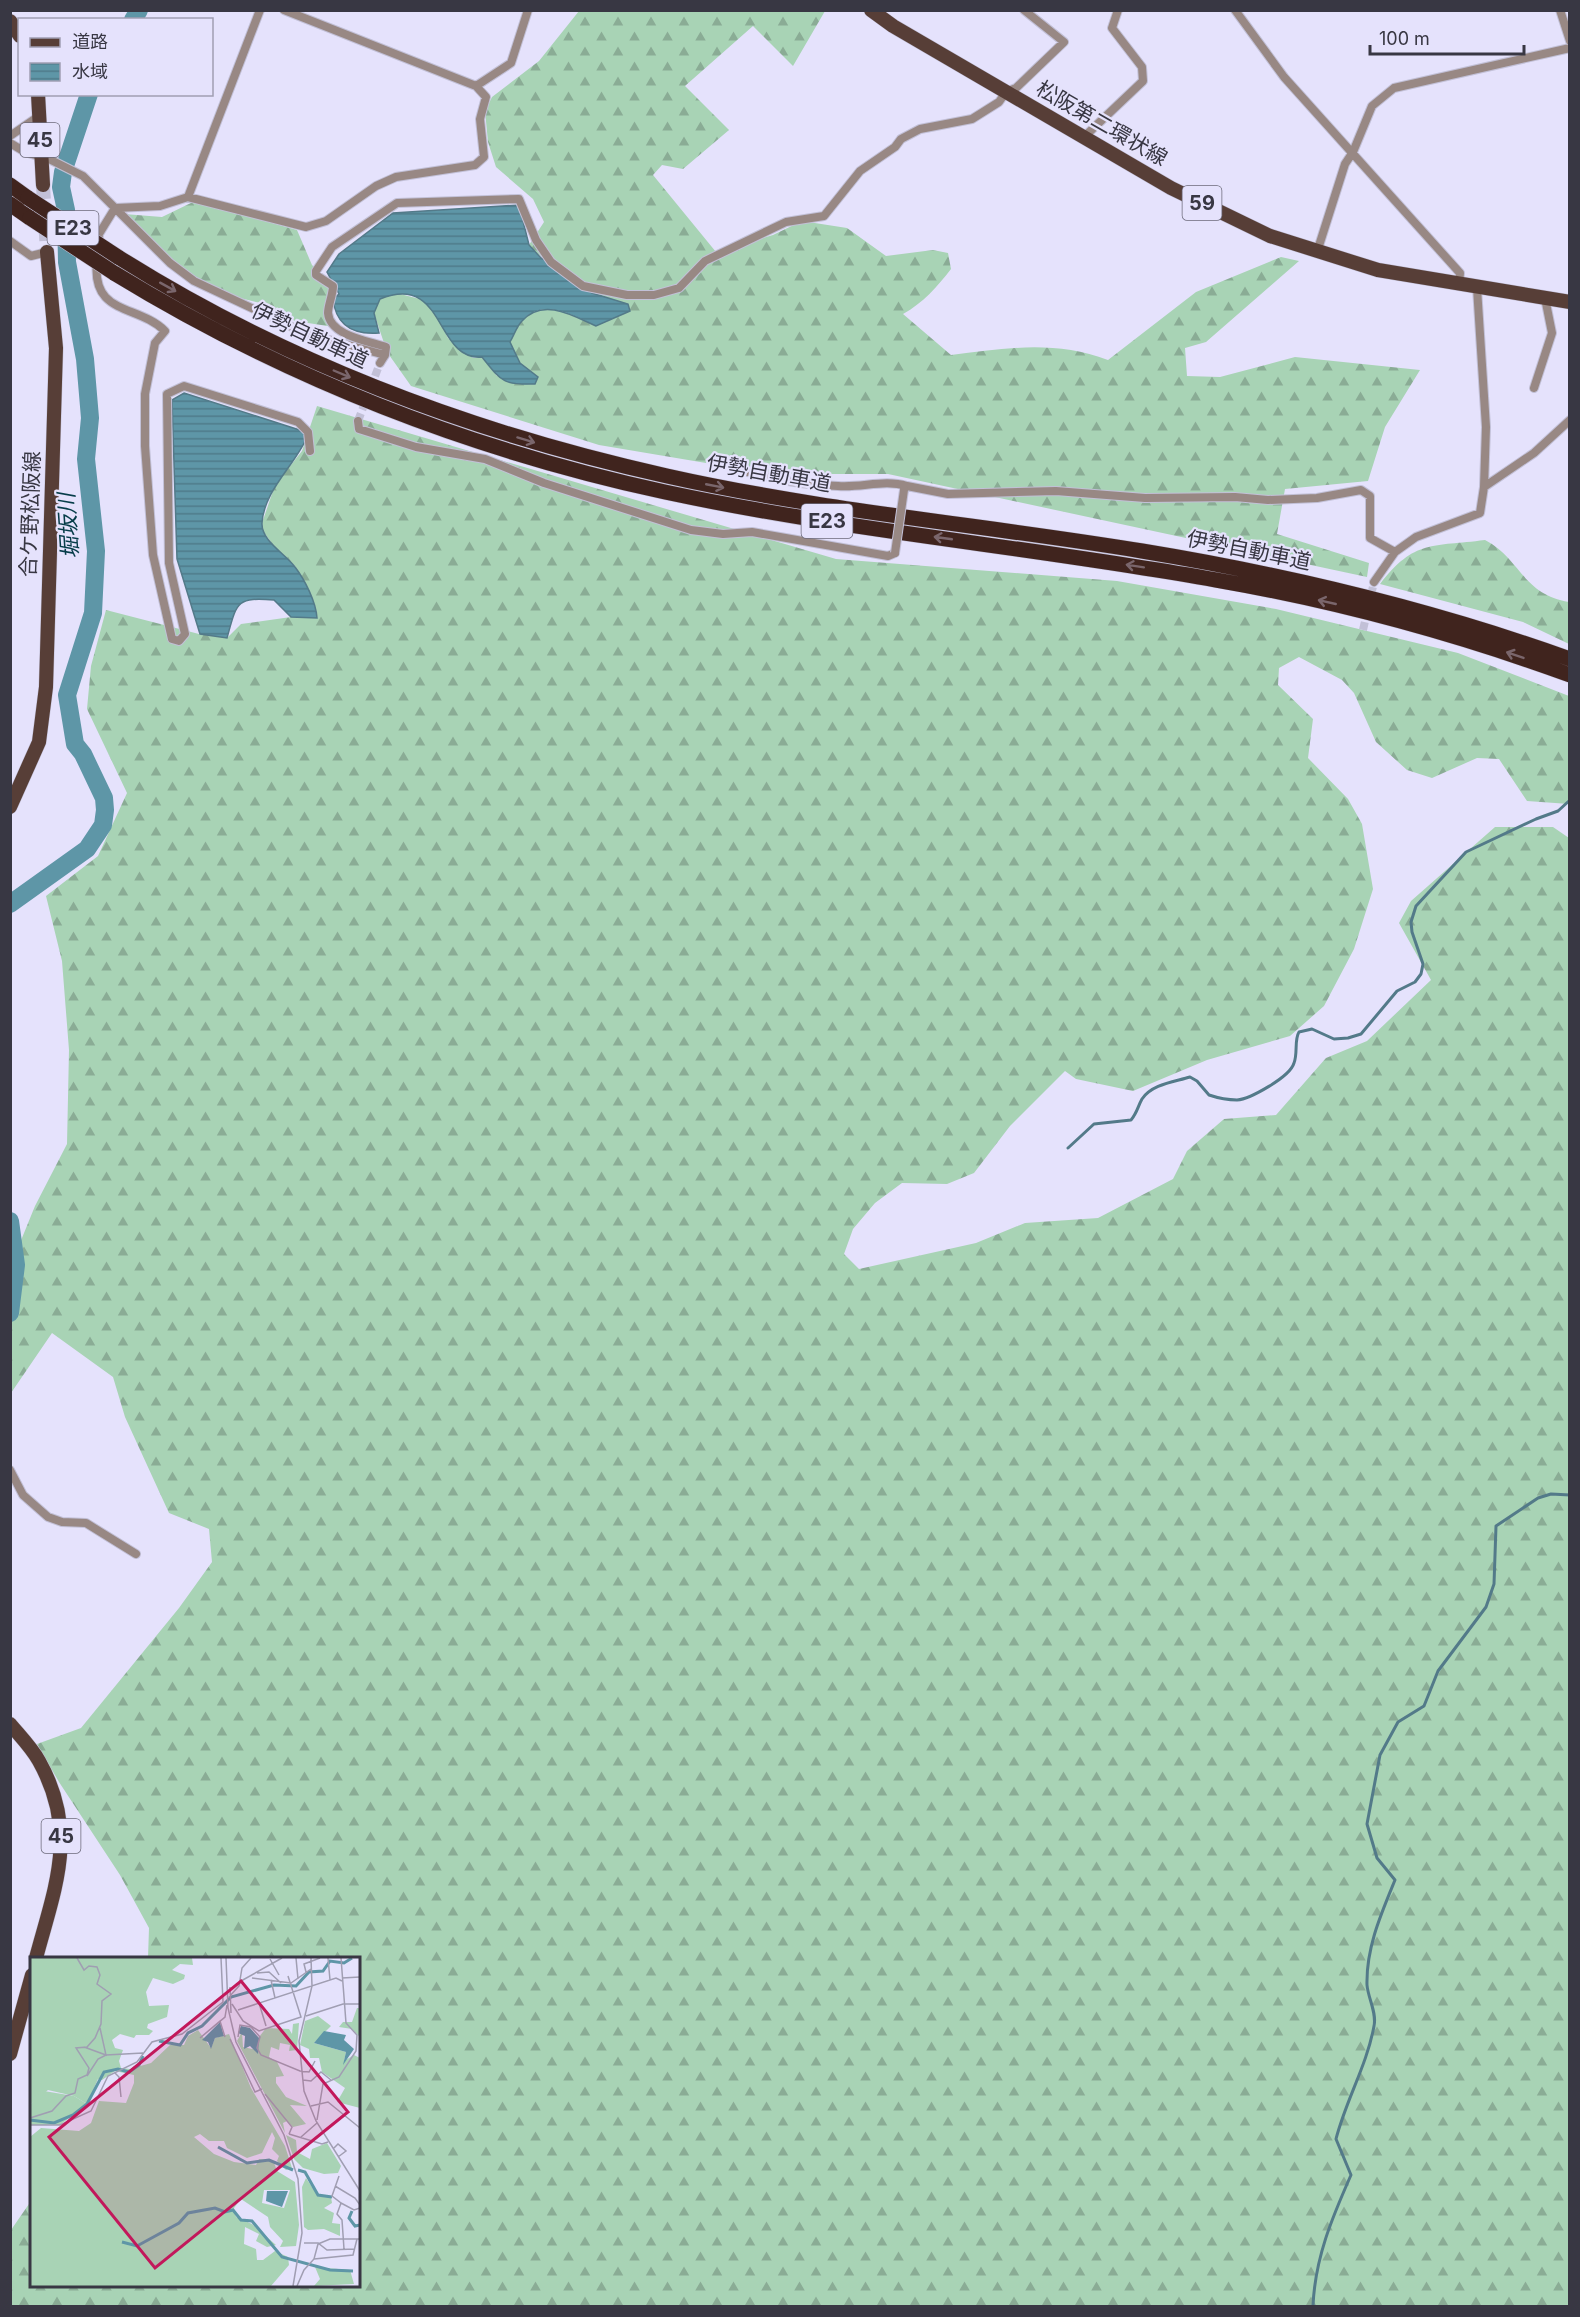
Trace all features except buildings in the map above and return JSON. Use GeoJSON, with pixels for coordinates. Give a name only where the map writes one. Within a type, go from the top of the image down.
{"type":"FeatureCollection","features":[{"type":"Feature","properties":{"kind":"highway","name":"伊勢自動車道"},"geometry":{"type":"LineString","coordinates":[[10,185],[118,257],[192,301],[342,374],[453,417],[540,444],[658,474],[747,492],[1138,550],[1288,578],[1427,612],[1569,659]]}},
{"type":"Feature","properties":{"kind":"highway","name":"伊勢自動車道"},"geometry":{"type":"LineString","coordinates":[[10,204],[114,273],[185,314],[335,388],[405,416],[525,457],[666,492],[744,507],[1135,566],[1286,593],[1442,633],[1569,675]]}},
{"type":"Feature","properties":{"kind":"main road","name":"松阪第二環状線"},"geometry":{"type":"LineString","coordinates":[[871,10],[1006,92],[1181,192],[1270,236],[1378,270],[1569,302]]}},
{"type":"Feature","properties":{"kind":"main road","name":"45"},"geometry":{"type":"LineString","coordinates":[[38,96],[43,185]]}},
{"type":"Feature","properties":{"kind":"main road","name":"合ケ野松阪線"},"geometry":{"type":"LineString","coordinates":[[10,807],[39,742],[46,687],[56,348],[47,252]]}},
{"type":"Feature","properties":{"kind":"main road","name":"45"},"geometry":{"type":"LineString","coordinates":[[10,1724],[38,1759],[54,1793],[60,1816],[62,1853],[56,1890],[37,1957]]}},
{"type":"Feature","properties":{"kind":"main road"},"geometry":{"type":"LineString","coordinates":[[10,2054],[30,1982]]}},
{"type":"Feature","properties":{"kind":"street"},"geometry":{"type":"LineString","coordinates":[[188,196],[260,10]]}},
{"type":"Feature","properties":{"kind":"street"},"geometry":{"type":"LineString","coordinates":[[115,208],[160,206],[188,196],[306,227],[326,221],[375,186],[396,177],[475,165],[484,157],[480,119],[486,97],[476,86],[284,10]]}},
{"type":"Feature","properties":{"kind":"street"},"geometry":{"type":"LineString","coordinates":[[476,86],[511,63],[528,10]]}},
{"type":"Feature","properties":{"kind":"street"},"geometry":{"type":"LineString","coordinates":[[380,363],[386,347],[338,330],[331,322],[328,313],[333,286],[316,275],[316,271],[332,247],[397,203],[519,199],[542,252],[583,286],[627,296],[654,295],[679,288],[705,261],[786,222],[824,216],[860,171],[895,147],[900,139],[920,129],[972,119],[999,102],[1006,92],[1016,88],[1064,42],[1024,10]]}},
{"type":"Feature","properties":{"kind":"street"},"geometry":{"type":"LineString","coordinates":[[1084,137],[1143,81],[1142,67],[1112,28],[1118,10]]}},
{"type":"Feature","properties":{"kind":"street"},"geometry":{"type":"LineString","coordinates":[[1235,10],[1284,77],[1460,273],[1459,285]]}},
{"type":"Feature","properties":{"kind":"street"},"geometry":{"type":"LineString","coordinates":[[1560,10],[1569,41]]}},
{"type":"Feature","properties":{"kind":"street"},"geometry":{"type":"LineString","coordinates":[[1317,252],[1345,164],[1353,152],[1372,106],[1394,88],[1569,48]]}},
{"type":"Feature","properties":{"kind":"street"},"geometry":{"type":"LineString","coordinates":[[10,135],[39,116]]}},
{"type":"Feature","properties":{"kind":"street"},"geometry":{"type":"LineString","coordinates":[[10,143],[41,159],[51,160],[83,176],[170,263],[217,294],[307,334],[385,354]]}},
{"type":"Feature","properties":{"kind":"street"},"geometry":{"type":"LineString","coordinates":[[115,208],[99,234],[95,279],[106,298],[165,330],[155,343],[145,394],[145,444],[153,555],[172,639],[179,641],[185,634],[169,563],[167,394],[184,386],[298,422],[308,432],[310,451]]}},
{"type":"Feature","properties":{"kind":"street"},"geometry":{"type":"LineString","coordinates":[[10,241],[31,256],[47,252]]}},
{"type":"Feature","properties":{"kind":"street"},"geometry":{"type":"LineString","coordinates":[[1374,582],[1395,552],[1416,537],[1480,513],[1484,488],[1486,428],[1477,288]]}},
{"type":"Feature","properties":{"kind":"street"},"geometry":{"type":"LineString","coordinates":[[1534,388],[1552,333],[1545,298]]}},
{"type":"Feature","properties":{"kind":"street"},"geometry":{"type":"LineString","coordinates":[[1484,488],[1534,453],[1569,420]]}},
{"type":"Feature","properties":{"kind":"street"},"geometry":{"type":"LineString","coordinates":[[358,421],[359,429],[384,439],[485,459],[544,483],[691,530],[723,534],[752,532],[888,556],[895,553],[905,488]]}},
{"type":"Feature","properties":{"kind":"street"},"geometry":{"type":"LineString","coordinates":[[734,468],[772,480],[792,483],[862,486],[886,482],[905,488],[913,485],[948,494],[1056,490],[1145,498],[1235,497],[1268,500],[1317,498],[1361,490],[1370,496],[1370,538],[1395,552]]}},
{"type":"Feature","properties":{"kind":"street"},"geometry":{"type":"LineString","coordinates":[[10,1470],[23,1495],[48,1517],[62,1522],[86,1523],[136,1554]]}},
{"type":"Feature","properties":{"kind":"green space"},"geometry":{"type":"Polygon","coordinates":[[[579,11],[825,11],[793,66],[753,26],[685,86],[729,130],[683,169],[662,165],[653,175],[716,252],[773,235],[802,221],[847,228],[886,256],[933,250],[948,253],[951,269],[929,294],[903,314],[951,355],[1030,347],[1069,350],[1108,360],[1196,292],[1281,257],[1299,261],[1206,342],[1185,348],[1187,376],[1220,377],[1295,357],[1420,370],[1385,427],[1368,481],[1285,489],[1277,534],[1369,563],[1367,577],[888,474],[771,474],[599,445],[411,386],[387,352],[374,313],[380,299],[396,293],[420,299],[433,308],[448,338],[473,358],[482,357],[497,376],[537,377],[520,363],[510,342],[520,323],[530,314],[549,309],[596,326],[627,304],[592,293],[534,251],[529,245],[544,222],[533,199],[496,167],[488,142],[485,111],[492,97],[539,61],[579,11]]]}},
{"type":"Feature","properties":{"kind":"green space"},"geometry":{"type":"Polygon","coordinates":[[[195,201],[297,230],[312,265],[329,281],[334,327],[295,321],[260,303],[212,291],[191,281],[124,214],[162,217],[195,201]]]}},
{"type":"Feature","properties":{"kind":"green space"},"geometry":{"type":"Polygon","coordinates":[[[317,406],[836,559],[1117,581],[1276,609],[1458,653],[1569,696],[1569,804],[1527,801],[1499,759],[1477,758],[1432,778],[1407,770],[1376,742],[1354,693],[1342,680],[1299,657],[1279,668],[1278,685],[1313,719],[1308,758],[1348,799],[1362,824],[1373,889],[1354,949],[1324,1006],[1290,1036],[1207,1060],[1133,1091],[1076,1079],[1065,1071],[1010,1126],[974,1173],[947,1184],[902,1183],[875,1203],[853,1229],[844,1254],[859,1269],[976,1243],[1025,1223],[1098,1218],[1173,1179],[1187,1151],[1224,1119],[1276,1115],[1326,1058],[1367,1041],[1431,980],[1399,923],[1411,901],[1495,827],[1553,827],[1569,838],[1569,2306],[11,2306],[11,2230],[30,2202],[30,2287],[360,2287],[360,1957],[148,1957],[149,1928],[120,1875],[37,1744],[81,1728],[179,1608],[212,1562],[209,1529],[169,1513],[125,1417],[113,1377],[52,1333],[11,1393],[11,1265],[35,1206],[67,1144],[69,1050],[62,961],[46,896],[98,856],[127,793],[87,709],[91,666],[106,610],[199,634],[227,638],[241,624],[291,617],[317,618],[316,610],[295,566],[273,545],[263,531],[262,523],[275,485],[302,451],[317,406]]]}},
{"type":"Feature","properties":{"kind":"green space"},"geometry":{"type":"Polygon","coordinates":[[[1485,540],[1507,557],[1541,592],[1569,602],[1569,644],[1523,622],[1380,584],[1392,569],[1415,552],[1438,545],[1485,540]]]}},
{"type":"Feature","properties":{"kind":"water"},"geometry":{"type":"Polygon","coordinates":[[[519,205],[529,245],[541,258],[555,265],[592,293],[628,304],[630,311],[596,326],[549,309],[530,314],[520,323],[510,342],[520,363],[538,377],[535,384],[516,384],[504,380],[482,357],[467,355],[455,346],[429,307],[417,297],[401,294],[380,299],[374,313],[379,333],[354,330],[347,327],[338,316],[333,299],[339,294],[327,272],[339,254],[393,213],[519,205]]]}},
{"type":"Feature","properties":{"kind":"water"},"geometry":{"type":"Polygon","coordinates":[[[184,393],[309,433],[268,499],[262,523],[265,536],[291,562],[303,578],[312,598],[317,618],[291,617],[274,600],[252,600],[245,601],[236,609],[227,638],[200,634],[177,559],[172,400],[184,393]]]}},
{"type":"Feature","properties":{"kind":"waterway","name":"堀坂川"},"geometry":{"type":"LineString","coordinates":[[134,18],[139,10]]}},
{"type":"Feature","properties":{"kind":"waterway","name":"堀坂川"},"geometry":{"type":"LineString","coordinates":[[10,904],[87,849],[103,825],[105,810],[104,798],[83,754],[75,744],[67,695],[93,613],[96,551],[86,459],[90,418],[85,359],[67,262],[66,210],[61,187],[63,172],[88,96]]}},
{"type":"Feature","properties":{"kind":"waterway"},"geometry":{"type":"LineString","coordinates":[[1068,1148],[1094,1124],[1131,1120],[1146,1094],[1164,1084],[1190,1077],[1197,1081],[1209,1095],[1230,1100],[1243,1099],[1260,1092],[1291,1069],[1299,1032],[1312,1029],[1334,1039],[1361,1034],[1397,991],[1415,982],[1421,974],[1423,964],[1411,922],[1416,906],[1466,852],[1558,811],[1570,800]]}},
{"type":"Feature","properties":{"kind":"waterway","name":"堀坂川"},"geometry":{"type":"LineString","coordinates":[[10,1221],[16,1265],[10,1313]]}},
{"type":"Feature","properties":{"kind":"waterway"},"geometry":{"type":"LineString","coordinates":[[1313,2306],[1314,2288],[1321,2255],[1331,2223],[1351,2175],[1336,2139],[1371,2040],[1375,2021],[1367,1985],[1367,1971],[1375,1931],[1395,1880],[1377,1858],[1367,1824],[1380,1755],[1398,1722],[1424,1706],[1438,1671],[1486,1607],[1494,1584],[1496,1526],[1538,1498],[1551,1494],[1570,1495]]}},
{"type":"Feature","properties":{"kind":"tunnel"},"geometry":{"type":"LineString","coordinates":[[43,185],[47,252]]}},
{"type":"Feature","properties":{"kind":"tunnel"},"geometry":{"type":"LineString","coordinates":[[358,421],[380,363]]}},
{"type":"Feature","properties":{"kind":"tunnel"},"geometry":{"type":"LineString","coordinates":[[1363,630],[1374,582]]}}]}
